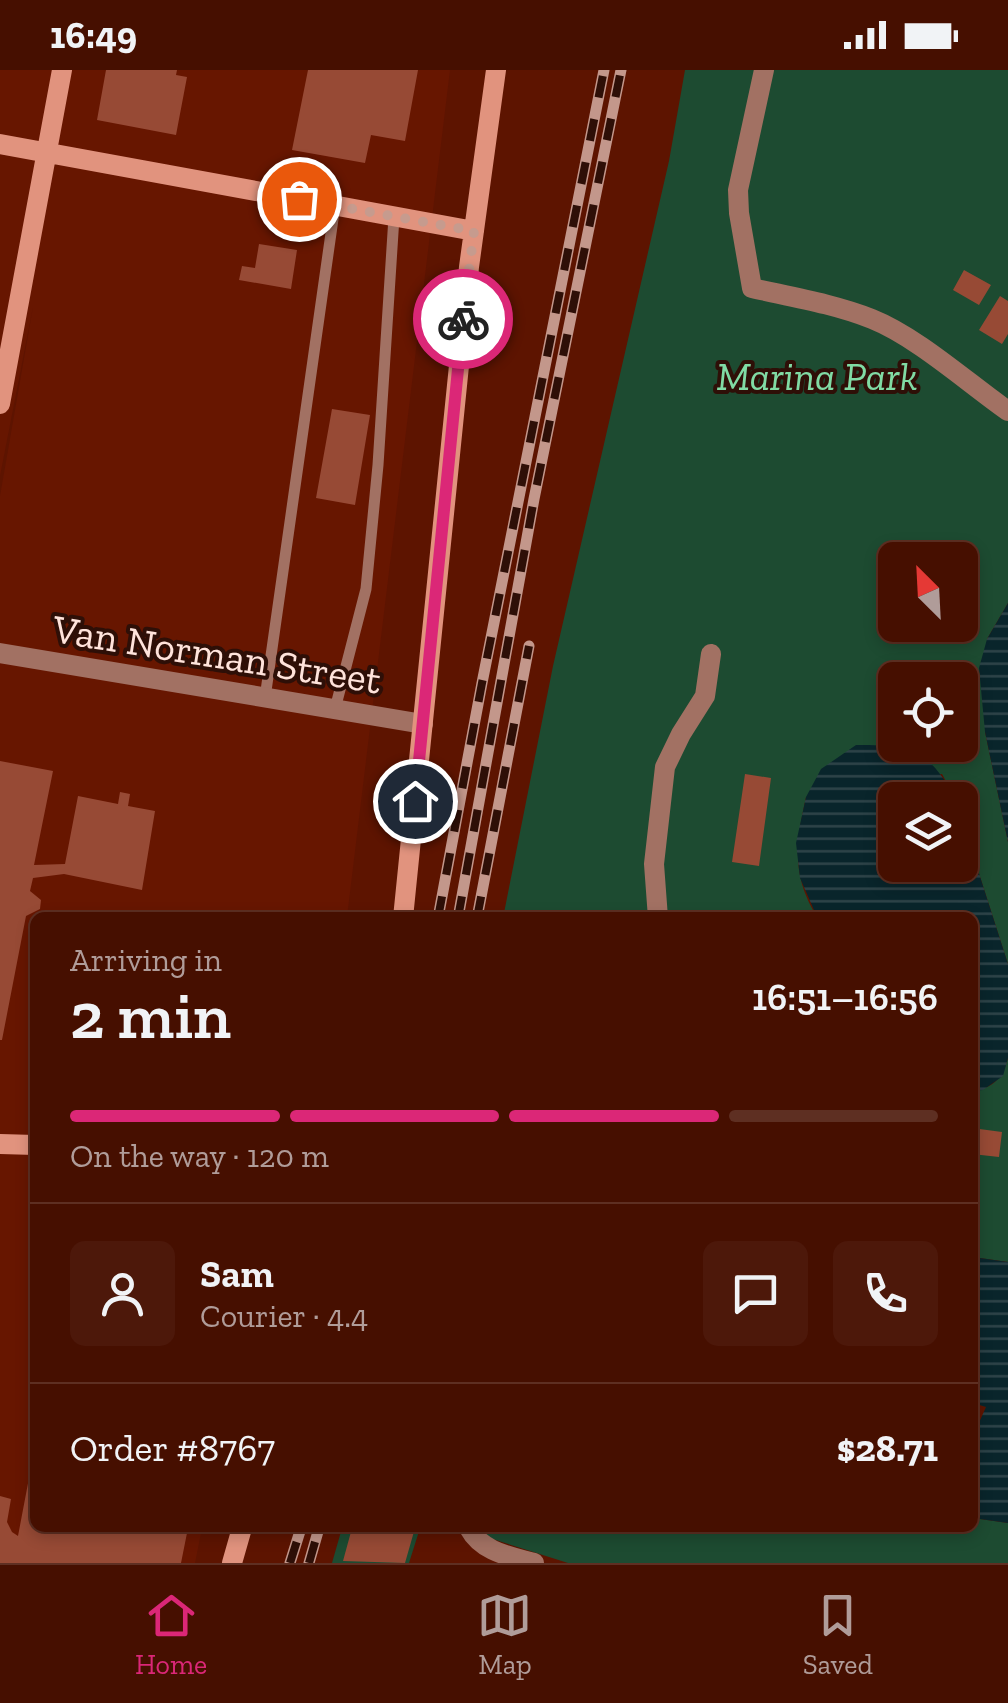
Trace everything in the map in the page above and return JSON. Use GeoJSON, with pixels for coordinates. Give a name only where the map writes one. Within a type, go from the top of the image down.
{"type":"FeatureCollection","features":[{"type":"Feature","properties":{"kind":"main road"},"geometry":{"type":"LineString","coordinates":[[0,404],[62,70]]}},
{"type":"Feature","properties":{"kind":"main road"},"geometry":{"type":"LineString","coordinates":[[404,912],[468,266],[496,70]]}},
{"type":"Feature","properties":{"kind":"main road"},"geometry":{"type":"LineString","coordinates":[[0,144],[474,231]]}},
{"type":"Feature","properties":{"kind":"main road"},"geometry":{"type":"LineString","coordinates":[[0,1144],[30,1145]]}},
{"type":"Feature","properties":{"kind":"main road"},"geometry":{"type":"LineString","coordinates":[[232,1563],[241,1532]]}},
{"type":"Feature","properties":{"kind":"street"},"geometry":{"type":"LineString","coordinates":[[764,70],[738,190],[752,288],[876,320],[912,341],[1008,411]]}},
{"type":"Feature","properties":{"kind":"street","name":"Van Norman Street"},"geometry":{"type":"LineString","coordinates":[[0,653],[423,724]]}},
{"type":"Feature","properties":{"kind":"street"},"geometry":{"type":"LineString","coordinates":[[658,912],[654,864],[666,767],[705,696],[711,654]]}},
{"type":"Feature","properties":{"kind":"street"},"geometry":{"type":"LineString","coordinates":[[471,1532],[490,1550],[534,1563]]}},
{"type":"Feature","properties":{"kind":"lane"},"geometry":{"type":"LineString","coordinates":[[265,698],[334,206]]}},
{"type":"Feature","properties":{"kind":"lane"},"geometry":{"type":"LineString","coordinates":[[334,708],[366,588],[394,217]]}},
{"type":"Feature","properties":{"kind":"shaded area"},"geometry":{"type":"Polygon","coordinates":[[[0,70],[450,70],[348,912],[30,912],[30,1532],[201,1532],[195,1563],[0,1563],[0,496],[33,307],[0,476],[0,70]]]}},
{"type":"Feature","properties":{"kind":"green space","name":"Marina Park"},"geometry":{"type":"Polygon","coordinates":[[[685,70],[1008,70],[1008,603],[987,639],[985,732],[1008,842],[1008,964],[978,870],[978,782],[946,782],[942,774],[806,797],[800,829],[799,873],[814,912],[504,912],[553,666],[669,161],[685,70]]]}},
{"type":"Feature","properties":{"kind":"green space"},"geometry":{"type":"Polygon","coordinates":[[[1008,1058],[1008,1262],[978,1258],[978,1090],[996,1081],[1008,1058]]]}},
{"type":"Feature","properties":{"kind":"green space"},"geometry":{"type":"Polygon","coordinates":[[[978,1519],[1008,1523],[1008,1563],[568,1563],[471,1532],[978,1532],[978,1519]]]}},
{"type":"Feature","properties":{"kind":"green space"},"geometry":{"type":"Polygon","coordinates":[[[341,1532],[419,1532],[409,1563],[332,1563],[341,1532]]]}},
{"type":"Feature","properties":{"kind":"water"},"geometry":{"type":"Polygon","coordinates":[[[1008,603],[1008,842],[985,732],[979,668],[987,639],[1008,603]]]}},
{"type":"Feature","properties":{"kind":"water"},"geometry":{"type":"Polygon","coordinates":[[[856,745],[878,746],[878,762],[928,762],[945,782],[878,782],[878,882],[978,882],[978,870],[1008,964],[1008,1058],[1003,1076],[983,1090],[978,1090],[978,912],[815,912],[800,878],[796,843],[806,797],[821,769],[856,745]]]}},
{"type":"Feature","properties":{"kind":"water"},"geometry":{"type":"Polygon","coordinates":[[[978,1258],[1008,1262],[1008,1523],[978,1519],[978,1425],[986,1407],[978,1405],[978,1258]]]}},
{"type":"Feature","properties":{"kind":"building"},"geometry":{"type":"Polygon","coordinates":[[[106,70],[177,70],[176,75],[187,77],[176,135],[97,120],[106,70]]]}},
{"type":"Feature","properties":{"kind":"building"},"geometry":{"type":"Polygon","coordinates":[[[308,70],[418,70],[405,141],[371,135],[365,163],[292,150],[308,70]]]}},
{"type":"Feature","properties":{"kind":"building"},"geometry":{"type":"Polygon","coordinates":[[[259,244],[297,250],[291,289],[239,280],[242,266],[255,268],[259,244]]]}},
{"type":"Feature","properties":{"kind":"building"},"geometry":{"type":"Polygon","coordinates":[[[964,270],[991,285],[979,305],[953,290],[964,270]]]}},
{"type":"Feature","properties":{"kind":"building"},"geometry":{"type":"Polygon","coordinates":[[[1000,296],[1008,301],[1008,334],[1002,344],[979,330],[1000,296]]]}},
{"type":"Feature","properties":{"kind":"building"},"geometry":{"type":"Polygon","coordinates":[[[332,409],[370,415],[355,505],[316,498],[332,409]]]}},
{"type":"Feature","properties":{"kind":"building"},"geometry":{"type":"Polygon","coordinates":[[[0,761],[53,771],[34,865],[65,864],[78,796],[118,804],[120,792],[130,794],[128,806],[155,811],[142,890],[64,874],[33,878],[30,891],[41,900],[40,909],[26,916],[0,1040],[0,761]]]}},
{"type":"Feature","properties":{"kind":"building"},"geometry":{"type":"Polygon","coordinates":[[[745,774],[771,778],[759,866],[732,862],[745,774]]]}},
{"type":"Feature","properties":{"kind":"building"},"geometry":{"type":"Polygon","coordinates":[[[978,1129],[1002,1132],[999,1157],[978,1155],[978,1129]]]}},
{"type":"Feature","properties":{"kind":"building"},"geometry":{"type":"Polygon","coordinates":[[[30,1473],[30,1532],[187,1532],[181,1563],[0,1563],[0,1496],[11,1499],[7,1522],[18,1536],[30,1473]]]}},
{"type":"Feature","properties":{"kind":"building"},"geometry":{"type":"Polygon","coordinates":[[[351,1532],[414,1532],[405,1563],[343,1561],[351,1532]]]}},
{"type":"Feature","properties":{"kind":"railway"},"geometry":{"type":"LineString","coordinates":[[439,912],[604,70]]}},
{"type":"Feature","properties":{"kind":"railway"},"geometry":{"type":"LineString","coordinates":[[459,912],[534,499],[621,70]]}},
{"type":"Feature","properties":{"kind":"railway"},"geometry":{"type":"LineString","coordinates":[[478,912],[529,646]]}},
{"type":"Feature","properties":{"kind":"railway"},"geometry":{"type":"LineString","coordinates":[[290,1563],[300,1532]]}},
{"type":"Feature","properties":{"kind":"railway"},"geometry":{"type":"LineString","coordinates":[[309,1563],[318,1532]]}},
{"type":"Feature","properties":{"kind":"way so far"},"geometry":{"type":"LineString","coordinates":[[299,199],[474,231],[463,319]]}},
{"type":"Feature","properties":{"kind":"route"},"geometry":{"type":"LineString","coordinates":[[415,801],[463,319]]}}]}
